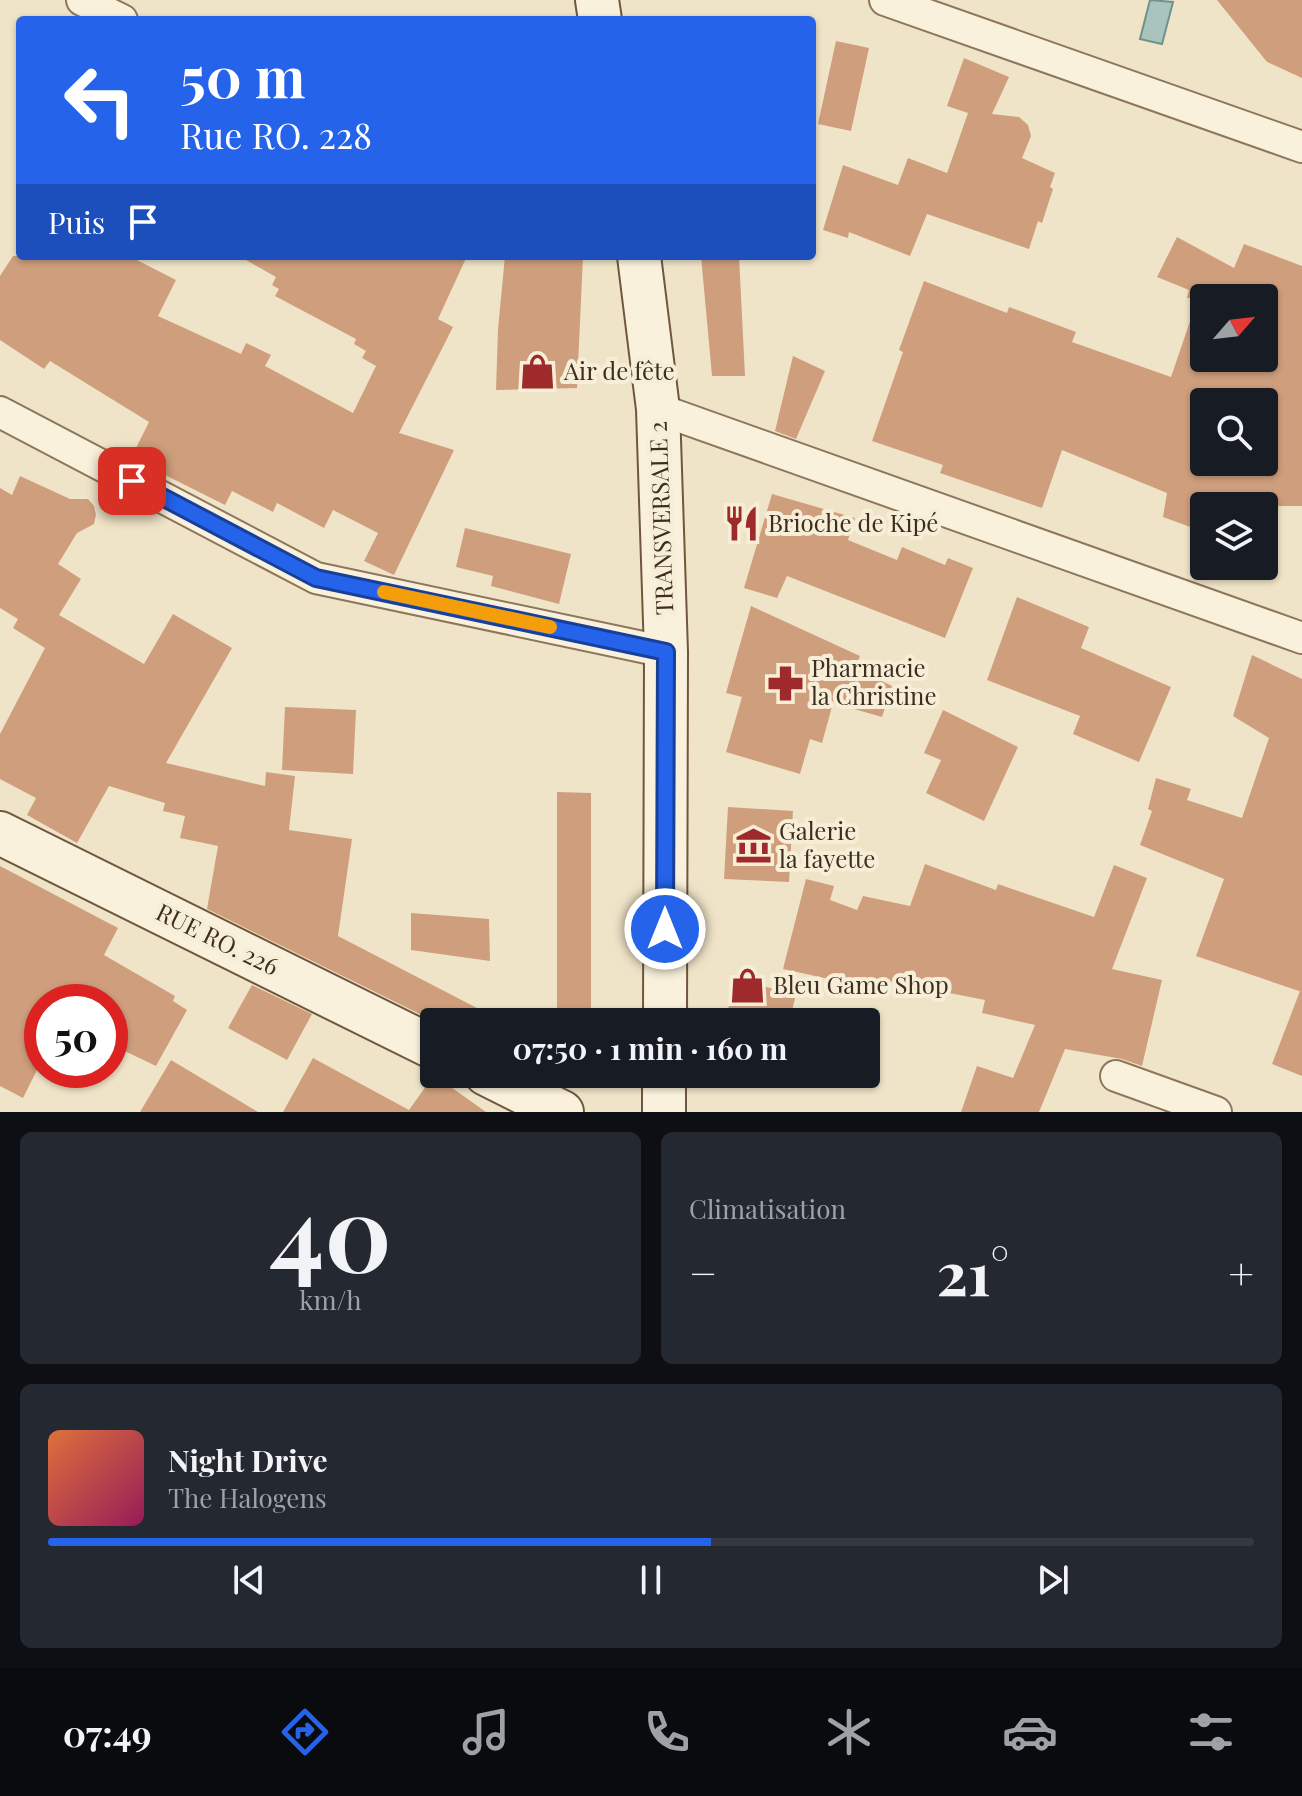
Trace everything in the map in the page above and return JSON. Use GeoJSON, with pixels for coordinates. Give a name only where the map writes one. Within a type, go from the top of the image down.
{"type":"FeatureCollection","features":[{"type":"Feature","properties":{"kind":"main road","name":"TRANSVERSALE 2"},"geometry":{"type":"LineString","coordinates":[[639,260],[658,409],[666,652],[665,1008]]}},
{"type":"Feature","properties":{"kind":"main road","name":"RUE RO. 226"},"geometry":{"type":"LineString","coordinates":[[0,833],[420,1041]]}},
{"type":"Feature","properties":{"kind":"main road"},"geometry":{"type":"LineString","coordinates":[[514,1088],[562,1112]]}},
{"type":"Feature","properties":{"kind":"street"},"geometry":{"type":"LineString","coordinates":[[82,0],[114,16]]}},
{"type":"Feature","properties":{"kind":"street"},"geometry":{"type":"LineString","coordinates":[[885,0],[1302,147]]}},
{"type":"Feature","properties":{"kind":"street"},"geometry":{"type":"LineString","coordinates":[[658,409],[1302,638]]}},
{"type":"Feature","properties":{"kind":"street"},"geometry":{"type":"LineString","coordinates":[[0,412],[316,578],[666,652]]}},
{"type":"Feature","properties":{"kind":"street"},"geometry":{"type":"LineString","coordinates":[[1116,1076],[1216,1112]]}},
{"type":"Feature","properties":{"kind":"water"},"geometry":{"type":"Polygon","coordinates":[[[1150,0],[1173,2],[1162,44],[1140,39],[1150,0]]]}},
{"type":"Feature","properties":{"kind":"building"},"geometry":{"type":"Polygon","coordinates":[[[1217,0],[1302,0],[1302,78],[1267,62],[1217,0]]]}},
{"type":"Feature","properties":{"kind":"building"},"geometry":{"type":"Polygon","coordinates":[[[836,41],[869,48],[851,131],[818,124],[836,41]]]}},
{"type":"Feature","properties":{"kind":"building"},"geometry":{"type":"Polygon","coordinates":[[[964,58],[1009,77],[992,114],[1019,117],[1028,125],[1031,136],[1022,158],[1055,173],[1042,223],[1038,221],[1029,249],[927,214],[910,256],[849,232],[848,238],[823,230],[843,165],[898,185],[908,158],[947,173],[968,113],[947,106],[964,58]]]}},
{"type":"Feature","properties":{"kind":"building"},"geometry":{"type":"Polygon","coordinates":[[[1177,237],[1234,268],[1244,244],[1302,266],[1302,506],[1278,506],[1278,492],[1190,492],[1190,527],[1163,517],[1167,493],[1062,450],[1042,508],[940,473],[943,465],[872,441],[903,352],[899,350],[924,281],[1007,313],[1009,307],[1076,332],[1072,342],[1171,377],[1190,321],[1190,372],[1278,372],[1278,284],[1190,284],[1190,298],[1187,298],[1189,290],[1157,277],[1177,237]]]}},
{"type":"Feature","properties":{"kind":"building"},"geometry":{"type":"Polygon","coordinates":[[[13,256],[16,260],[137,260],[176,280],[158,316],[241,354],[246,343],[271,355],[265,366],[353,413],[376,366],[362,358],[366,351],[354,344],[356,339],[275,296],[279,289],[272,285],[276,277],[246,260],[465,260],[438,319],[453,327],[399,433],[454,450],[394,575],[364,561],[378,533],[333,510],[324,528],[277,503],[273,512],[232,491],[225,505],[131,458],[149,422],[50,361],[44,369],[0,340],[0,276],[13,256]]]}},
{"type":"Feature","properties":{"kind":"building"},"geometry":{"type":"Polygon","coordinates":[[[505,260],[583,260],[577,388],[496,390],[505,260]]]}},
{"type":"Feature","properties":{"kind":"building"},"geometry":{"type":"Polygon","coordinates":[[[701,260],[739,260],[745,376],[712,376],[701,260]]]}},
{"type":"Feature","properties":{"kind":"building"},"geometry":{"type":"Polygon","coordinates":[[[793,356],[825,371],[796,439],[775,431],[793,356]]]}},
{"type":"Feature","properties":{"kind":"building"},"geometry":{"type":"Polygon","coordinates":[[[20,476],[70,499],[88,499],[94,506],[94,524],[77,533],[58,564],[81,579],[59,615],[144,664],[173,614],[232,648],[166,763],[265,786],[266,772],[295,776],[289,830],[352,839],[338,936],[477,1008],[420,1008],[420,1014],[207,909],[218,846],[180,838],[185,816],[163,811],[165,803],[109,786],[77,843],[27,815],[36,798],[0,779],[0,734],[45,648],[13,628],[18,619],[0,608],[0,488],[12,495],[20,476]]]}},
{"type":"Feature","properties":{"kind":"building"},"geometry":{"type":"Polygon","coordinates":[[[772,494],[855,518],[848,540],[897,560],[902,547],[945,565],[948,558],[973,568],[945,638],[787,576],[777,598],[744,588],[772,494]]]}},
{"type":"Feature","properties":{"kind":"building"},"geometry":{"type":"Polygon","coordinates":[[[465,528],[571,554],[559,604],[491,586],[493,576],[456,567],[465,528]]]}},
{"type":"Feature","properties":{"kind":"building"},"geometry":{"type":"Polygon","coordinates":[[[1017,597],[1089,627],[1081,648],[1171,687],[1139,762],[1073,734],[1080,716],[987,680],[1017,597]]]}},
{"type":"Feature","properties":{"kind":"building"},"geometry":{"type":"Polygon","coordinates":[[[751,606],[860,656],[855,668],[892,686],[882,717],[833,703],[822,743],[810,739],[800,774],[726,752],[742,697],[726,693],[751,606]]]}},
{"type":"Feature","properties":{"kind":"building"},"geometry":{"type":"Polygon","coordinates":[[[1252,655],[1302,679],[1302,992],[1196,956],[1224,879],[1140,845],[1152,811],[1148,809],[1156,778],[1191,789],[1187,800],[1242,818],[1269,738],[1233,716],[1252,655]]]}},
{"type":"Feature","properties":{"kind":"building"},"geometry":{"type":"Polygon","coordinates":[[[285,707],[356,710],[353,774],[282,770],[285,707]]]}},
{"type":"Feature","properties":{"kind":"building"},"geometry":{"type":"Polygon","coordinates":[[[943,710],[1018,747],[984,821],[926,793],[941,760],[924,753],[943,710]]]}},
{"type":"Feature","properties":{"kind":"building"},"geometry":{"type":"Polygon","coordinates":[[[557,792],[591,793],[591,1008],[557,1008],[557,792]]]}},
{"type":"Feature","properties":{"kind":"building"},"geometry":{"type":"Polygon","coordinates":[[[728,807],[793,811],[789,882],[724,879],[728,807]]]}},
{"type":"Feature","properties":{"kind":"building"},"geometry":{"type":"Polygon","coordinates":[[[925,864],[996,890],[998,884],[1094,917],[1114,865],[1147,878],[1112,969],[1162,980],[1142,1066],[1122,1059],[1065,1049],[1039,1112],[961,1112],[977,1066],[1013,1078],[1035,1025],[982,1013],[985,1000],[868,977],[866,987],[783,969],[806,879],[834,886],[830,900],[857,910],[863,896],[910,906],[925,864]]]}},
{"type":"Feature","properties":{"kind":"building"},"geometry":{"type":"Polygon","coordinates":[[[0,866],[118,928],[104,955],[175,996],[173,1001],[187,1010],[156,1066],[128,1053],[128,984],[24,984],[24,1088],[28,1088],[23,1098],[0,1086],[0,866]]]}},
{"type":"Feature","properties":{"kind":"building"},"geometry":{"type":"Polygon","coordinates":[[[411,913],[489,919],[490,961],[411,950],[411,913]]]}},
{"type":"Feature","properties":{"kind":"building"},"geometry":{"type":"Polygon","coordinates":[[[737,979],[796,995],[793,1008],[728,1008],[737,979]]]}},
{"type":"Feature","properties":{"kind":"building"},"geometry":{"type":"Polygon","coordinates":[[[252,985],[312,1014],[287,1060],[228,1028],[252,985]]]}},
{"type":"Feature","properties":{"kind":"building"},"geometry":{"type":"Polygon","coordinates":[[[1302,992],[1302,1076],[1272,1064],[1302,992]]]}},
{"type":"Feature","properties":{"kind":"building"},"geometry":{"type":"Polygon","coordinates":[[[313,1058],[409,1110],[425,1088],[452,1088],[486,1112],[283,1112],[313,1058]]]}},
{"type":"Feature","properties":{"kind":"building"},"geometry":{"type":"Polygon","coordinates":[[[171,1060],[258,1112],[140,1112],[171,1060]]]}},
{"type":"Feature","properties":{"kind":"slow traffic"},"geometry":{"type":"LineString","coordinates":[[384,592],[550,627]]}},
{"type":"Feature","properties":{"kind":"place","name":"Air de fête"},"geometry":{"type":"Point","coordinates":[538,372]}},
{"type":"Feature","properties":{"kind":"place","name":"Brioche de Kipé"},"geometry":{"type":"Point","coordinates":[742,524]}},
{"type":"Feature","properties":{"kind":"place","name":"Pharmacie la Christine"},"geometry":{"type":"Point","coordinates":[785,683]}},
{"type":"Feature","properties":{"kind":"place","name":"Galerie la fayette"},"geometry":{"type":"Point","coordinates":[753,846]}},
{"type":"Feature","properties":{"kind":"place","name":"Bleu Game Shop"},"geometry":{"type":"Point","coordinates":[747,986]}},
{"type":"Feature","properties":{"kind":"route"},"geometry":{"type":"LineString","coordinates":[[132,481],[316,578],[666,652],[665,929]]}}]}
